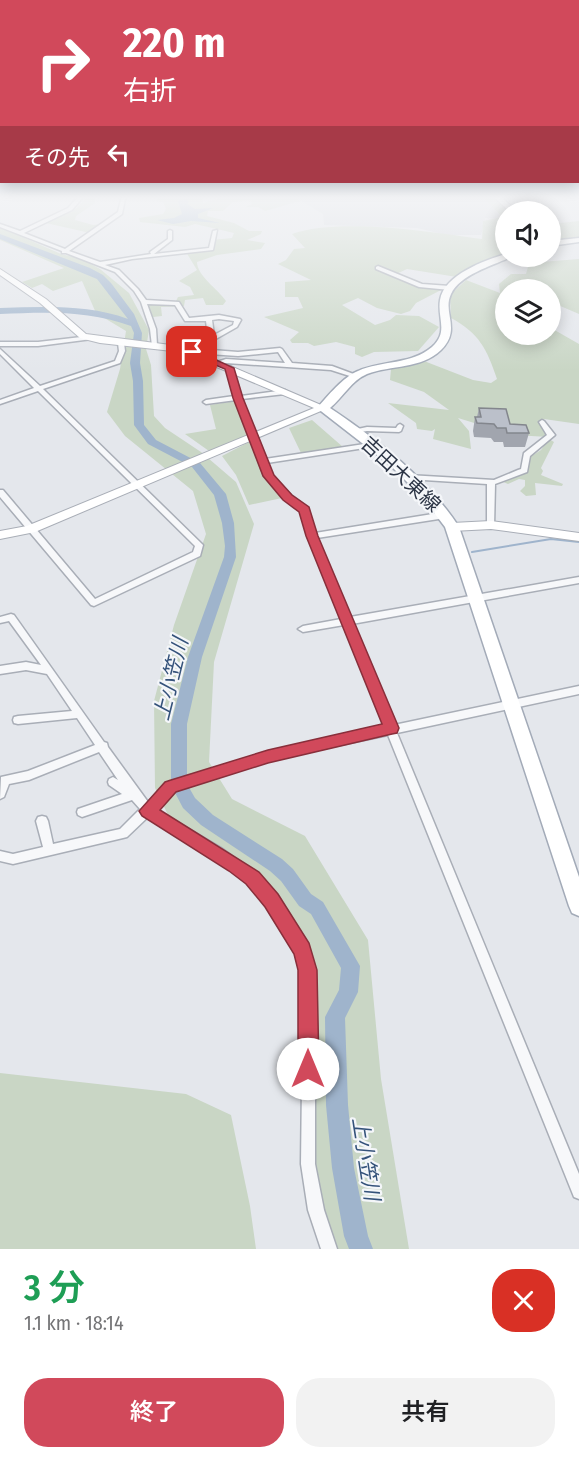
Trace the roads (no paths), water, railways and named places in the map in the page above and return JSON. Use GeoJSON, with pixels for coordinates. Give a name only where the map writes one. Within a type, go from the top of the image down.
{"type":"FeatureCollection","features":[{"type":"Feature","properties":{"kind":"main road"},"geometry":{"type":"LineString","coordinates":[[323,408],[334,401],[356,376],[429,354],[447,333],[445,298],[450,288],[478,268],[495,261]]}},
{"type":"Feature","properties":{"kind":"main road","name":"吉田大東線"},"geometry":{"type":"LineString","coordinates":[[323,408],[355,431],[408,477],[434,501],[448,521],[579,906]]}},
{"type":"Feature","properties":{"kind":"street"},"geometry":{"type":"LineString","coordinates":[[71,254],[117,271],[136,290],[144,302],[153,329],[152,344]]}},
{"type":"Feature","properties":{"kind":"street"},"geometry":{"type":"LineString","coordinates":[[130,258],[142,254]]}},
{"type":"Feature","properties":{"kind":"street"},"geometry":{"type":"LineString","coordinates":[[100,264],[163,254]]}},
{"type":"Feature","properties":{"kind":"street"},"geometry":{"type":"LineString","coordinates":[[378,268],[421,286],[450,288]]}},
{"type":"Feature","properties":{"kind":"street"},"geometry":{"type":"LineString","coordinates":[[0,271],[53,310],[78,333],[90,338],[152,344],[207,354],[280,350],[290,366]]}},
{"type":"Feature","properties":{"kind":"street"},"geometry":{"type":"LineString","coordinates":[[144,302],[177,303],[187,320],[219,317],[238,320],[235,326],[212,339]]}},
{"type":"Feature","properties":{"kind":"street"},"geometry":{"type":"LineString","coordinates":[[207,354],[212,339],[209,319]]}},
{"type":"Feature","properties":{"kind":"street"},"geometry":{"type":"LineString","coordinates":[[0,344],[38,344],[90,338]]}},
{"type":"Feature","properties":{"kind":"street"},"geometry":{"type":"LineString","coordinates":[[0,402],[118,362],[123,343]]}},
{"type":"Feature","properties":{"kind":"street"},"geometry":{"type":"LineString","coordinates":[[0,351],[199,545],[197,554],[93,603],[0,492]]}},
{"type":"Feature","properties":{"kind":"street"},"geometry":{"type":"LineString","coordinates":[[207,354],[219,363],[323,408]]}},
{"type":"Feature","properties":{"kind":"street"},"geometry":{"type":"LineString","coordinates":[[219,363],[226,361],[332,368],[356,376]]}},
{"type":"Feature","properties":{"kind":"street"},"geometry":{"type":"LineString","coordinates":[[230,368],[238,398],[268,476],[288,497],[305,510],[312,536],[579,1192]]}},
{"type":"Feature","properties":{"kind":"street"},"geometry":{"type":"LineString","coordinates":[[206,402],[285,392]]}},
{"type":"Feature","properties":{"kind":"street"},"geometry":{"type":"LineString","coordinates":[[0,535],[31,529],[323,408]]}},
{"type":"Feature","properties":{"kind":"street"},"geometry":{"type":"LineString","coordinates":[[408,477],[492,482],[524,470],[527,455],[551,435],[542,422]]}},
{"type":"Feature","properties":{"kind":"street"},"geometry":{"type":"LineString","coordinates":[[355,431],[379,428],[396,431],[400,426]]}},
{"type":"Feature","properties":{"kind":"street"},"geometry":{"type":"LineString","coordinates":[[263,461],[371,445]]}},
{"type":"Feature","properties":{"kind":"street"},"geometry":{"type":"LineString","coordinates":[[491,525],[492,482]]}},
{"type":"Feature","properties":{"kind":"street"},"geometry":{"type":"LineString","coordinates":[[312,536],[448,521],[579,537]]}},
{"type":"Feature","properties":{"kind":"street"},"geometry":{"type":"LineString","coordinates":[[303,628],[579,580]]}},
{"type":"Feature","properties":{"kind":"street"},"geometry":{"type":"LineString","coordinates":[[0,620],[11,617],[103,746],[132,795]]}},
{"type":"Feature","properties":{"kind":"street"},"geometry":{"type":"LineString","coordinates":[[0,670],[26,666],[50,671]]}},
{"type":"Feature","properties":{"kind":"street"},"geometry":{"type":"LineString","coordinates":[[0,856],[13,858],[123,833],[171,787],[209,777],[268,756],[579,690]]}},
{"type":"Feature","properties":{"kind":"street"},"geometry":{"type":"LineString","coordinates":[[18,720],[80,714]]}},
{"type":"Feature","properties":{"kind":"street"},"geometry":{"type":"LineString","coordinates":[[0,794],[5,780],[29,775],[103,746]]}},
{"type":"Feature","properties":{"kind":"street"},"geometry":{"type":"LineString","coordinates":[[113,782],[132,795],[148,811],[217,852],[252,878],[268,895],[302,950],[307,970],[309,1002],[308,1164],[316,1210],[329,1249]]}},
{"type":"Feature","properties":{"kind":"street"},"geometry":{"type":"LineString","coordinates":[[82,812],[132,795]]}},
{"type":"Feature","properties":{"kind":"street"},"geometry":{"type":"LineString","coordinates":[[42,821],[49,850]]}},
{"type":"Feature","properties":{"kind":"waterway","name":"上小笠川"},"geometry":{"type":"LineString","coordinates":[[47,254],[100,277],[130,314],[138,333],[135,363],[138,381],[139,425],[152,442],[196,465],[220,494],[228,523],[230,557],[195,657],[179,724],[179,785],[189,803],[207,820],[276,865],[287,875],[305,900],[317,908],[351,966],[348,992],[335,1017],[337,1105],[343,1168],[356,1236],[361,1249]]}},
{"type":"Feature","properties":{"kind":"waterway"},"geometry":{"type":"LineString","coordinates":[[0,311],[51,309],[85,311],[134,324]]}},
{"type":"Feature","properties":{"kind":"waterway"},"geometry":{"type":"LineString","coordinates":[[472,552],[551,539],[579,542]]}}]}
